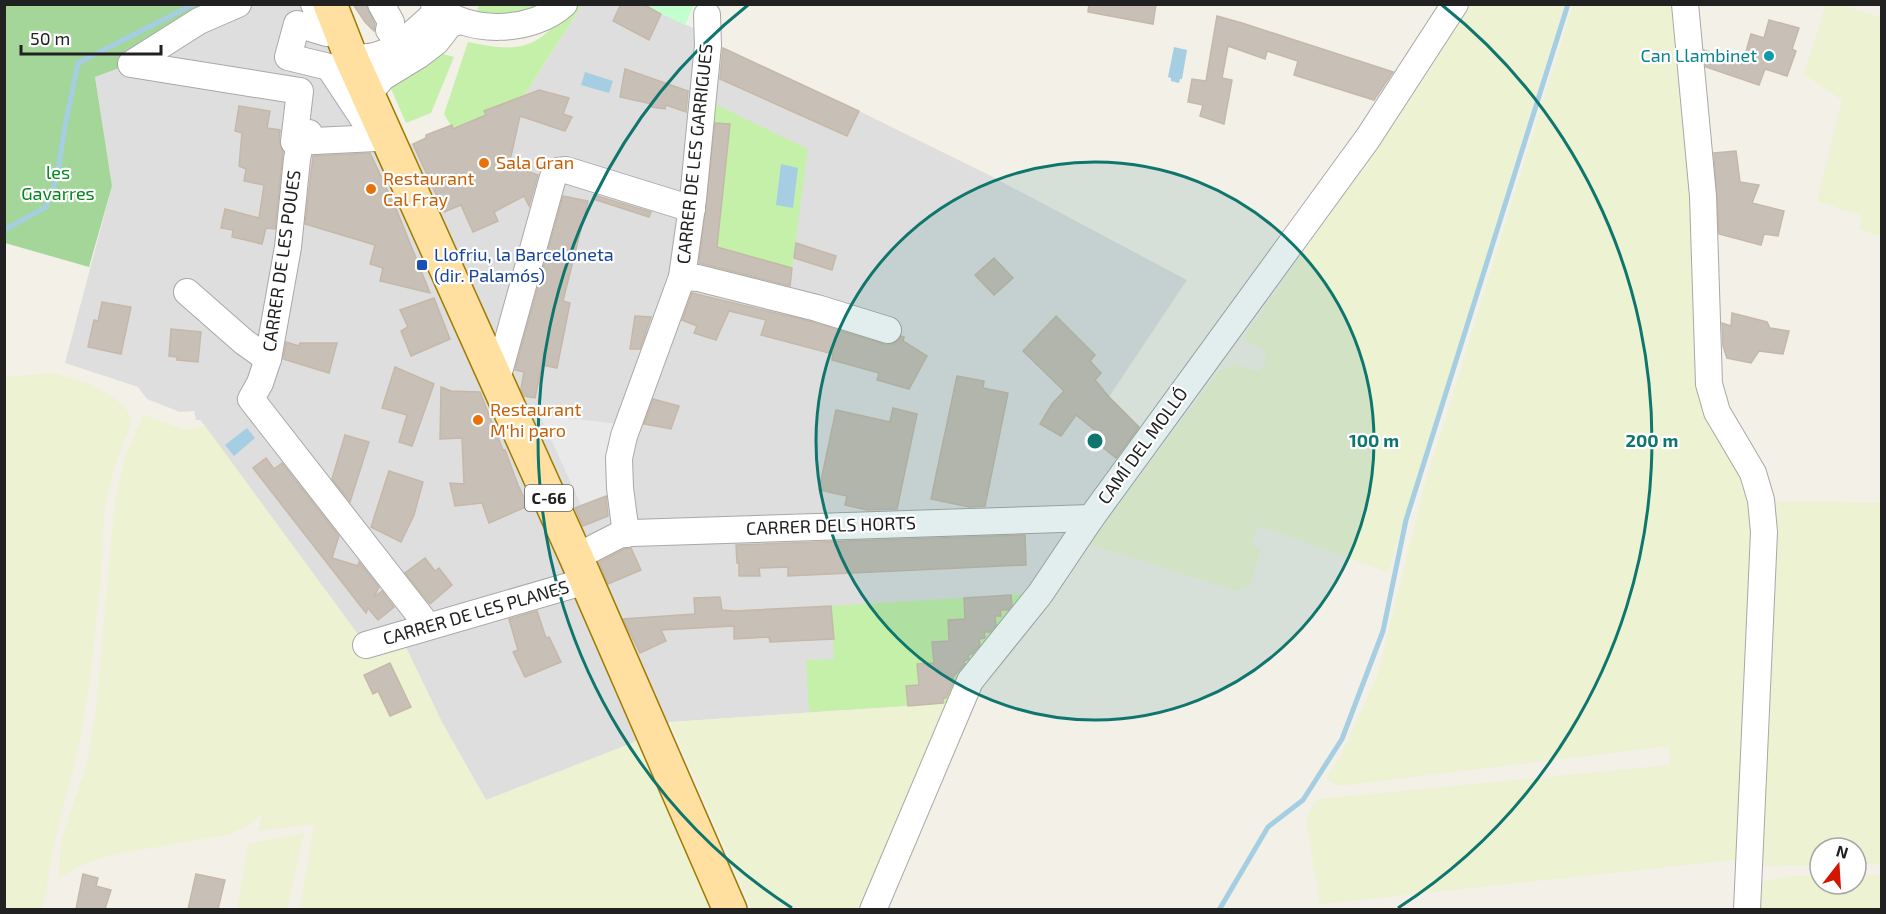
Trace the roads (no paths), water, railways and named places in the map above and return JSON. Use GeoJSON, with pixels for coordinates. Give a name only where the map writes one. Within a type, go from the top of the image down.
{"type":"FeatureCollection","features":[{"type":"Feature","properties":{"kind":"main road","name":"C-66"},"geometry":{"type":"LineString","coordinates":[[330,4],[368,94],[380,134],[581,569],[730,909]]}},
{"type":"Feature","properties":{"kind":"street","name":"CARRER DE LES POUES"},"geometry":{"type":"LineString","coordinates":[[238,4],[199,21],[131,64],[300,91],[294,142],[300,142],[288,247],[268,359],[251,399],[428,626]]}},
{"type":"Feature","properties":{"kind":"street"},"geometry":{"type":"LineString","coordinates":[[300,142],[376,138],[380,134],[328,67],[288,57],[297,24],[327,33],[314,4]]}},
{"type":"Feature","properties":{"kind":"street"},"geometry":{"type":"LineString","coordinates":[[381,4],[391,22],[389,30]]}},
{"type":"Feature","properties":{"kind":"street"},"geometry":{"type":"LineString","coordinates":[[444,12],[480,26],[504,27],[530,24],[557,11],[564,4]]}},
{"type":"Feature","properties":{"kind":"street","name":"CAMÍ DEL MOLLÓ"},"geometry":{"type":"LineString","coordinates":[[873,909],[970,681],[1040,594],[1091,518],[1368,138],[1455,4]]}},
{"type":"Feature","properties":{"kind":"street"},"geometry":{"type":"LineString","coordinates":[[1685,4],[1703,196],[1709,384],[1717,412],[1753,473],[1761,500],[1764,532],[1747,909]]}},
{"type":"Feature","properties":{"kind":"street"},"geometry":{"type":"LineString","coordinates":[[350,54],[367,57],[389,50],[444,12]]}},
{"type":"Feature","properties":{"kind":"street"},"geometry":{"type":"LineString","coordinates":[[368,94],[383,77],[436,42],[450,24],[444,12]]}},
{"type":"Feature","properties":{"kind":"street","name":"CARRER DE LES GARRIGUES"},"geometry":{"type":"LineString","coordinates":[[626,534],[619,458],[624,436],[682,277],[692,209],[708,45],[707,15]]}},
{"type":"Feature","properties":{"kind":"street"},"geometry":{"type":"LineString","coordinates":[[496,383],[553,177],[558,171],[566,170],[692,209]]}},
{"type":"Feature","properties":{"kind":"street"},"geometry":{"type":"LineString","coordinates":[[682,277],[698,278],[817,308],[888,330]]}},
{"type":"Feature","properties":{"kind":"street"},"geometry":{"type":"LineString","coordinates":[[187,292],[244,342],[268,359]]}},
{"type":"Feature","properties":{"kind":"street","name":"CARRER DELS HORTS"},"geometry":{"type":"LineString","coordinates":[[581,569],[619,535],[626,534],[1091,518]]}},
{"type":"Feature","properties":{"kind":"street","name":"CARRER DE LES PLANES"},"geometry":{"type":"LineString","coordinates":[[366,645],[428,626],[581,569]]}},
{"type":"Feature","properties":{"kind":"water"},"geometry":{"type":"Polygon","coordinates":[[[1174,47],[1187,50],[1182,79],[1179,83],[1171,81],[1168,77],[1174,47]]]}},
{"type":"Feature","properties":{"kind":"water"},"geometry":{"type":"Polygon","coordinates":[[[585,72],[613,81],[609,93],[581,85],[585,72]]]}},
{"type":"Feature","properties":{"kind":"water"},"geometry":{"type":"Polygon","coordinates":[[[781,164],[798,168],[793,208],[776,205],[781,164]]]}},
{"type":"Feature","properties":{"kind":"water"},"geometry":{"type":"Polygon","coordinates":[[[247,428],[255,438],[234,456],[225,445],[247,428]]]}},
{"type":"Feature","properties":{"kind":"waterway"},"geometry":{"type":"LineString","coordinates":[[4,230],[46,207],[57,177],[78,63],[194,4]]}},
{"type":"Feature","properties":{"kind":"waterway"},"geometry":{"type":"LineString","coordinates":[[1219,910],[1268,827],[1303,800],[1342,739],[1383,631],[1406,520],[1568,4]]}},
{"type":"Feature","properties":{"kind":"place","name":"Can Llambinet"},"geometry":{"type":"Point","coordinates":[1769,56]}},
{"type":"Feature","properties":{"kind":"place","name":"Sala Gran"},"geometry":{"type":"Point","coordinates":[484,163]}},
{"type":"Feature","properties":{"kind":"place","name":"Restaurant Cal Fray"},"geometry":{"type":"Point","coordinates":[371,189]}},
{"type":"Feature","properties":{"kind":"place","name":"Llofriu, la Barceloneta (dir. Palamós)"},"geometry":{"type":"Point","coordinates":[422,265]}},
{"type":"Feature","properties":{"kind":"place","name":"Restaurant M'hi paro"},"geometry":{"type":"Point","coordinates":[478,420]}},
{"type":"Feature","properties":{"kind":"park label","name":"les Gavarres"},"geometry":{"type":"Point","coordinates":[58,183]}}]}
